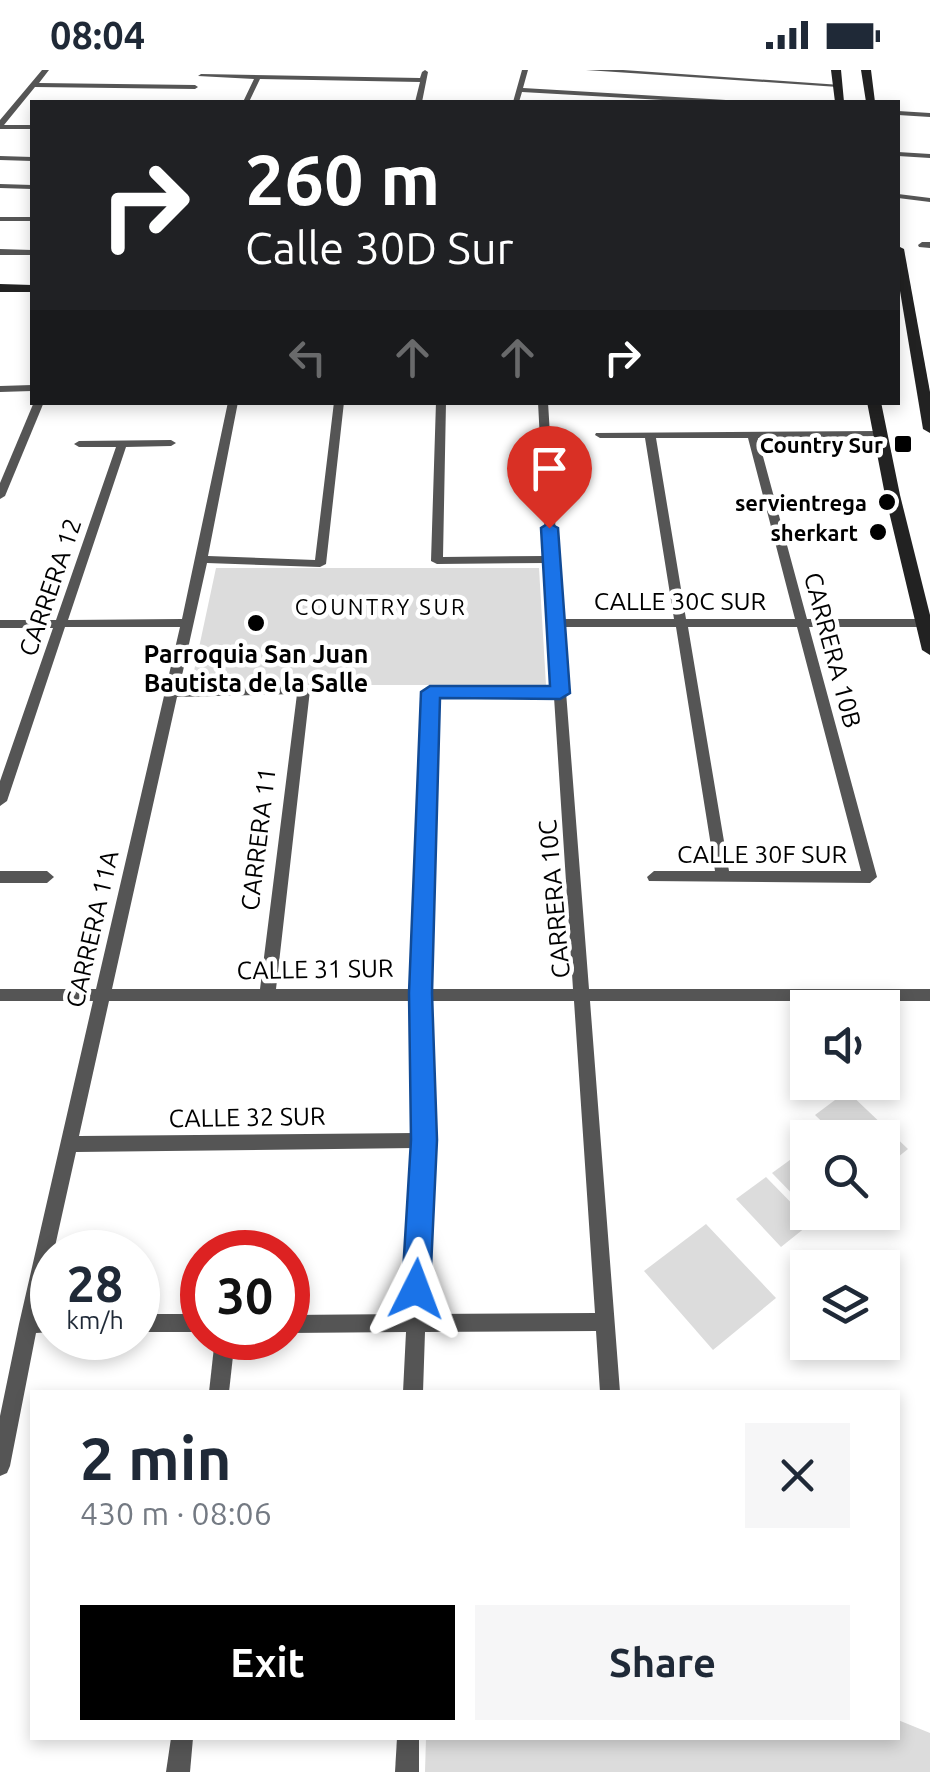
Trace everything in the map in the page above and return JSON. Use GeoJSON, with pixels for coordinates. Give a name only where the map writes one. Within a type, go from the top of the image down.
{"type":"FeatureCollection","features":[{"type":"Feature","properties":{"kind":"main road"},"geometry":{"type":"LineString","coordinates":[[836,70],[840,100]]}},
{"type":"Feature","properties":{"kind":"main road"},"geometry":{"type":"LineString","coordinates":[[866,70],[871,100]]}},
{"type":"Feature","properties":{"kind":"main road"},"geometry":{"type":"LineString","coordinates":[[900,264],[930,428]]}},
{"type":"Feature","properties":{"kind":"main road"},"geometry":{"type":"LineString","coordinates":[[0,288],[30,289]]}},
{"type":"Feature","properties":{"kind":"main road"},"geometry":{"type":"LineString","coordinates":[[0,296],[30,297]]}},
{"type":"Feature","properties":{"kind":"main road"},"geometry":{"type":"LineString","coordinates":[[874,405],[888,489],[905,536],[930,650]]}},
{"type":"Feature","properties":{"kind":"street"},"geometry":{"type":"LineString","coordinates":[[0,126],[46,70]]}},
{"type":"Feature","properties":{"kind":"street"},"geometry":{"type":"LineString","coordinates":[[419,100],[426,70]]}},
{"type":"Feature","properties":{"kind":"street"},"geometry":{"type":"LineString","coordinates":[[517,100],[526,70]]}},
{"type":"Feature","properties":{"kind":"street"},"geometry":{"type":"LineString","coordinates":[[590,70],[838,84]]}},
{"type":"Feature","properties":{"kind":"street"},"geometry":{"type":"LineString","coordinates":[[188,100],[202,73],[424,80]]}},
{"type":"Feature","properties":{"kind":"street"},"geometry":{"type":"LineString","coordinates":[[247,100],[258,77]]}},
{"type":"Feature","properties":{"kind":"street"},"geometry":{"type":"LineString","coordinates":[[726,78],[726,100]]}},
{"type":"Feature","properties":{"kind":"street"},"geometry":{"type":"LineString","coordinates":[[33,85],[195,87]]}},
{"type":"Feature","properties":{"kind":"street"},"geometry":{"type":"LineString","coordinates":[[520,90],[658,100]]}},
{"type":"Feature","properties":{"kind":"street"},"geometry":{"type":"LineString","coordinates":[[17,103],[30,104]]}},
{"type":"Feature","properties":{"kind":"street"},"geometry":{"type":"LineString","coordinates":[[900,113],[930,115]]}},
{"type":"Feature","properties":{"kind":"street"},"geometry":{"type":"LineString","coordinates":[[0,126],[30,127]]}},
{"type":"Feature","properties":{"kind":"street"},"geometry":{"type":"LineString","coordinates":[[900,154],[930,156]]}},
{"type":"Feature","properties":{"kind":"street"},"geometry":{"type":"LineString","coordinates":[[0,158],[30,159]]}},
{"type":"Feature","properties":{"kind":"street"},"geometry":{"type":"LineString","coordinates":[[0,186],[30,187]]}},
{"type":"Feature","properties":{"kind":"street"},"geometry":{"type":"LineString","coordinates":[[900,196],[930,201]]}},
{"type":"Feature","properties":{"kind":"street"},"geometry":{"type":"LineString","coordinates":[[900,204],[930,201]]}},
{"type":"Feature","properties":{"kind":"street"},"geometry":{"type":"LineString","coordinates":[[0,219],[30,219]]}},
{"type":"Feature","properties":{"kind":"street"},"geometry":{"type":"LineString","coordinates":[[0,252],[30,254]]}},
{"type":"Feature","properties":{"kind":"street"},"geometry":{"type":"LineString","coordinates":[[0,388],[30,388]]}},
{"type":"Feature","properties":{"kind":"street"},"geometry":{"type":"LineString","coordinates":[[0,496],[38,405]]}},
{"type":"Feature","properties":{"kind":"street","name":"CARRERA 11A"},"geometry":{"type":"LineString","coordinates":[[0,1466],[28,1324],[202,559],[232,405]]}},
{"type":"Feature","properties":{"kind":"street"},"geometry":{"type":"LineString","coordinates":[[202,559],[320,564],[339,405]]}},
{"type":"Feature","properties":{"kind":"street"},"geometry":{"type":"LineString","coordinates":[[441,405],[437,561],[551,559]]}},
{"type":"Feature","properties":{"kind":"street","name":"CARRERA 10C"},"geometry":{"type":"LineString","coordinates":[[544,405],[555,623],[610,1390]]}},
{"type":"Feature","properties":{"kind":"street","name":"CARRERA 10B"},"geometry":{"type":"LineString","coordinates":[[752,434],[870,877]]}},
{"type":"Feature","properties":{"kind":"street"},"geometry":{"type":"LineString","coordinates":[[600,435],[878,434]]}},
{"type":"Feature","properties":{"kind":"street"},"geometry":{"type":"LineString","coordinates":[[650,435],[723,877]]}},
{"type":"Feature","properties":{"kind":"street"},"geometry":{"type":"LineString","coordinates":[[79,444],[170,443]]}},
{"type":"Feature","properties":{"kind":"street","name":"CARRERA 12"},"geometry":{"type":"LineString","coordinates":[[0,802],[122,444]]}},
{"type":"Feature","properties":{"kind":"street","name":"CALLE 30C SUR"},"geometry":{"type":"LineString","coordinates":[[555,623],[924,623]]}},
{"type":"Feature","properties":{"kind":"street"},"geometry":{"type":"LineString","coordinates":[[0,624],[187,624]]}},
{"type":"Feature","properties":{"kind":"street","name":"CARRERA 11"},"geometry":{"type":"LineString","coordinates":[[171,693],[304,690],[266,996]]}},
{"type":"Feature","properties":{"kind":"street"},"geometry":{"type":"LineString","coordinates":[[413,1390],[424,1140],[420,993],[430,692],[560,693]]}},
{"type":"Feature","properties":{"kind":"street"},"geometry":{"type":"LineString","coordinates":[[0,877],[47,877]]}},
{"type":"Feature","properties":{"kind":"street","name":"CALLE 30F SUR"},"geometry":{"type":"LineString","coordinates":[[654,877],[870,877]]}},
{"type":"Feature","properties":{"kind":"street","name":"CALLE 31 SUR"},"geometry":{"type":"LineString","coordinates":[[0,995],[930,995]]}},
{"type":"Feature","properties":{"kind":"street","name":"CALLE 32 SUR"},"geometry":{"type":"LineString","coordinates":[[70,1144],[424,1140]]}},
{"type":"Feature","properties":{"kind":"street"},"geometry":{"type":"LineString","coordinates":[[310,1324],[606,1322]]}},
{"type":"Feature","properties":{"kind":"street"},"geometry":{"type":"LineString","coordinates":[[219,1390],[223,1360]]}},
{"type":"Feature","properties":{"kind":"street"},"geometry":{"type":"LineString","coordinates":[[178,1772],[182,1740]]}},
{"type":"Feature","properties":{"kind":"street"},"geometry":{"type":"LineString","coordinates":[[407,1772],[408,1740]]}},
{"type":"Feature","properties":{"kind":"shaded area"},"geometry":{"type":"Polygon","coordinates":[[[216,568],[539,568],[546,685],[191,685],[216,568]]]}},
{"type":"Feature","properties":{"kind":"shaded area"},"geometry":{"type":"Polygon","coordinates":[[[835,1100],[856,1100],[878,1120],[820,1120],[815,1115],[835,1100]]]}},
{"type":"Feature","properties":{"kind":"shaded area"},"geometry":{"type":"Polygon","coordinates":[[[790,1160],[790,1192],[772,1173],[790,1160]]]}},
{"type":"Feature","properties":{"kind":"shaded area"},"geometry":{"type":"Polygon","coordinates":[[[766,1177],[790,1202],[790,1230],[802,1230],[781,1247],[736,1199],[766,1177]]]}},
{"type":"Feature","properties":{"kind":"shaded area"},"geometry":{"type":"Polygon","coordinates":[[[706,1224],[776,1298],[713,1350],[644,1271],[706,1224]]]}},
{"type":"Feature","properties":{"kind":"shaded area"},"geometry":{"type":"Polygon","coordinates":[[[900,1721],[930,1733],[930,1772],[425,1772],[426,1740],[900,1740],[900,1721]]]}},
{"type":"Feature","properties":{"kind":"place","name":"Country Sur"},"geometry":{"type":"Point","coordinates":[903,444]}},
{"type":"Feature","properties":{"kind":"place","name":"servientrega"},"geometry":{"type":"Point","coordinates":[887,502]}},
{"type":"Feature","properties":{"kind":"place","name":"sherkart"},"geometry":{"type":"Point","coordinates":[878,532]}},
{"type":"Feature","properties":{"kind":"place","name":"Parroquia San Juan Bautista de la Salle"},"geometry":{"type":"Point","coordinates":[256,623]}},
{"type":"Feature","properties":{"kind":"district","name":"COUNTRY SUR"},"geometry":{"type":"Point","coordinates":[381,606]}},
{"type":"Feature","properties":{"kind":"route"},"geometry":{"type":"LineString","coordinates":[[416,1289],[424,1140],[420,993],[430,692],[560,693],[549,528]]}}]}
